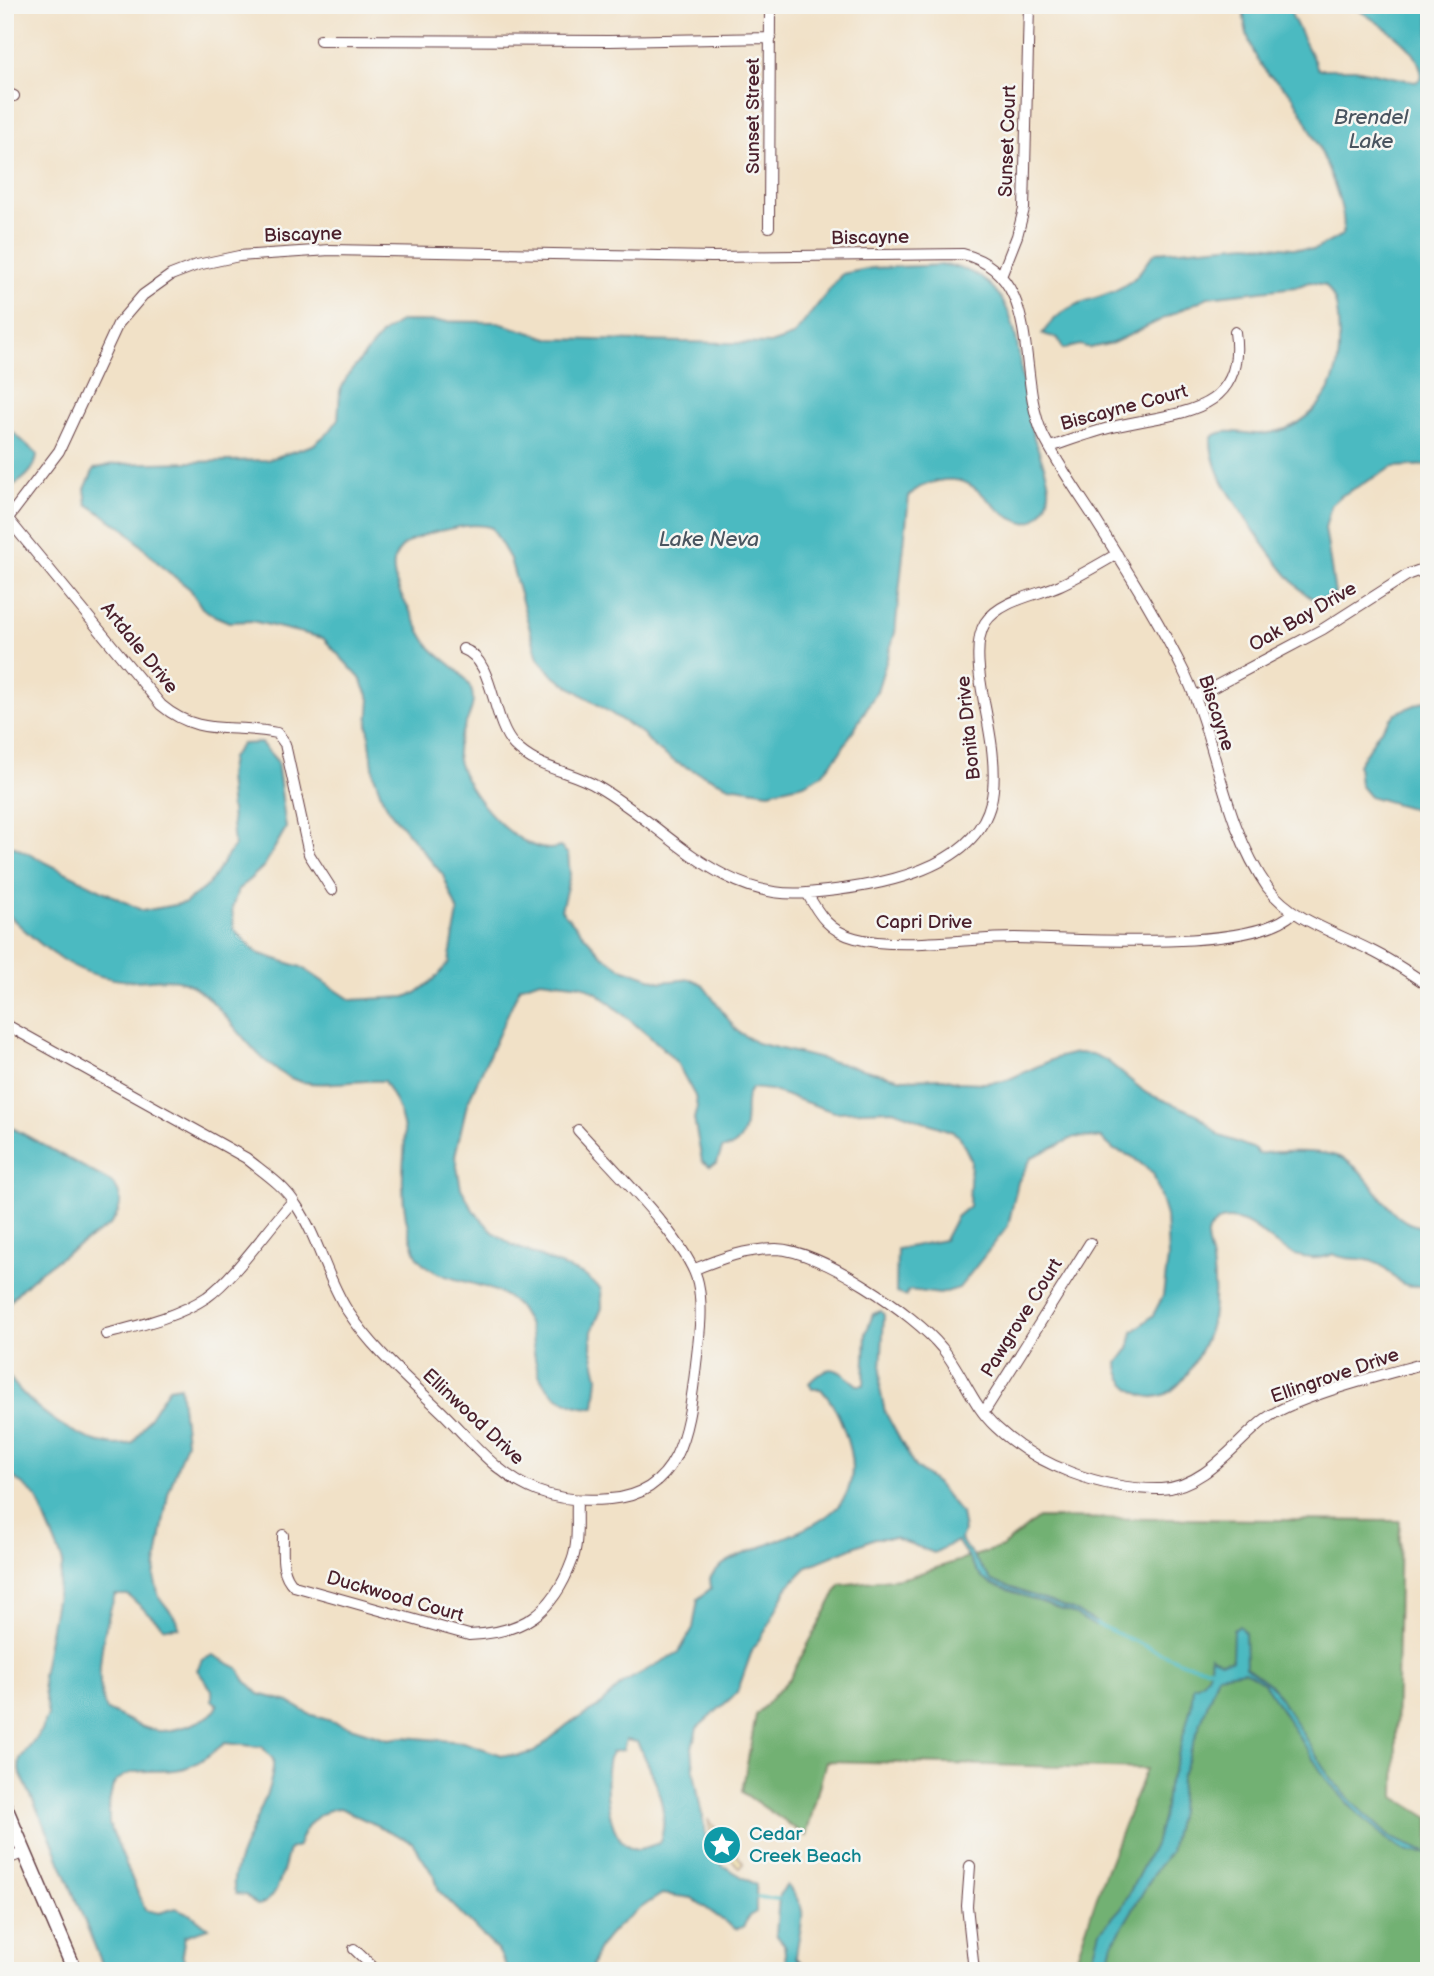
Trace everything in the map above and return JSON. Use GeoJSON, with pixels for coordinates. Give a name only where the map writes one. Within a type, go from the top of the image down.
{"type":"FeatureCollection","features":[{"type":"Feature","properties":{"kind":"main road"},"geometry":{"type":"LineString","coordinates":[[5,1807],[12,1840],[25,1852],[75,1971]]}},
{"type":"Feature","properties":{"kind":"street","name":"Sunset Street"},"geometry":{"type":"LineString","coordinates":[[769,227],[770,5]]}},
{"type":"Feature","properties":{"kind":"street","name":"Sunset Court"},"geometry":{"type":"LineString","coordinates":[[1002,274],[1024,209],[1029,5]]}},
{"type":"Feature","properties":{"kind":"street"},"geometry":{"type":"LineString","coordinates":[[320,40],[610,41],[771,38]]}},
{"type":"Feature","properties":{"kind":"street","name":"Biscayne"},"geometry":{"type":"LineString","coordinates":[[7,520],[59,451],[118,324],[143,295],[171,275],[197,265],[239,256],[330,250],[712,257],[963,254],[979,258],[1002,274],[1011,287],[1018,308],[1031,387],[1042,433],[1148,604],[1195,697],[1230,814],[1244,846],[1268,887],[1286,909],[1386,958],[1429,986]]}},
{"type":"Feature","properties":{"kind":"street","name":"Biscayne Court"},"geometry":{"type":"LineString","coordinates":[[1050,447],[1113,427],[1181,413],[1210,402],[1227,387],[1236,365],[1236,332]]}},
{"type":"Feature","properties":{"kind":"street","name":"Artdale Drive"},"geometry":{"type":"LineString","coordinates":[[7,520],[161,705],[175,717],[195,726],[277,733],[285,744],[309,854],[332,890]]}},
{"type":"Feature","properties":{"kind":"street","name":"Bonita Drive"},"geometry":{"type":"LineString","coordinates":[[807,893],[891,879],[923,869],[972,841],[987,815],[993,785],[988,720],[981,686],[981,639],[984,624],[995,613],[1065,583],[1117,555]]}},
{"type":"Feature","properties":{"kind":"street","name":"Oak Bay Drive"},"geometry":{"type":"LineString","coordinates":[[1195,697],[1323,629],[1409,574],[1429,567]]}},
{"type":"Feature","properties":{"kind":"street"},"geometry":{"type":"LineString","coordinates":[[463,649],[469,651],[480,664],[494,696],[503,732],[526,756],[552,770],[599,787],[706,867],[750,886],[771,891],[807,893]]}},
{"type":"Feature","properties":{"kind":"street","name":"Capri Drive"},"geometry":{"type":"LineString","coordinates":[[807,893],[825,924],[856,939],[886,942],[1016,938],[1127,942],[1212,937],[1261,931],[1294,912]]}},
{"type":"Feature","properties":{"kind":"street","name":"Ellinwood Drive"},"geometry":{"type":"LineString","coordinates":[[5,1024],[246,1158],[279,1185],[293,1201],[345,1307],[364,1335],[492,1464],[538,1492],[577,1501],[618,1499],[640,1492],[663,1475],[679,1454],[688,1430],[700,1327],[699,1286],[695,1269],[674,1238],[578,1130]]}},
{"type":"Feature","properties":{"kind":"street"},"geometry":{"type":"LineString","coordinates":[[106,1335],[183,1311],[208,1296],[227,1279],[293,1201]]}},
{"type":"Feature","properties":{"kind":"street","name":"Pawgrove Court"},"geometry":{"type":"LineString","coordinates":[[984,1412],[1090,1243]]}},
{"type":"Feature","properties":{"kind":"street","name":"Ellingrove Drive"},"geometry":{"type":"LineString","coordinates":[[695,1269],[740,1251],[778,1249],[816,1260],[882,1296],[920,1324],[943,1349],[994,1426],[1032,1456],[1107,1482],[1163,1489],[1200,1477],[1279,1410],[1429,1362]]}},
{"type":"Feature","properties":{"kind":"street","name":"Duckwood Court"},"geometry":{"type":"LineString","coordinates":[[283,1535],[284,1568],[287,1579],[294,1587],[469,1635],[491,1634],[511,1631],[533,1618],[556,1593],[573,1560],[577,1501]]}},
{"type":"Feature","properties":{"kind":"street"},"geometry":{"type":"LineString","coordinates":[[5,1860],[25,1852]]}},
{"type":"Feature","properties":{"kind":"street"},"geometry":{"type":"LineString","coordinates":[[970,1866],[967,1906],[974,1971]]}},
{"type":"Feature","properties":{"kind":"street"},"geometry":{"type":"LineString","coordinates":[[354,1949],[377,1971]]}},
{"type":"Feature","properties":{"kind":"green space"},"geometry":{"type":"Polygon","coordinates":[[[1038,1518],[1400,1521],[1395,1797],[1429,1818],[1429,1971],[1072,1971],[1101,1884],[1146,1769],[826,1761],[806,1836],[742,1792],[756,1715],[790,1678],[840,1585],[908,1577],[1002,1547],[1038,1518]]]}},
{"type":"Feature","properties":{"kind":"sand","name":"Cedar Creek Beach"},"geometry":{"type":"Polygon","coordinates":[[[708,1819],[744,1864],[740,1868],[712,1839],[708,1819]]]}},
{"type":"Feature","properties":{"kind":"water","name":"Brendel Lake"},"geometry":{"type":"Polygon","coordinates":[[[1244,5],[1291,5],[1292,16],[1318,69],[1355,69],[1416,82],[1420,79],[1420,68],[1416,57],[1407,46],[1351,5],[1429,5],[1429,465],[1393,467],[1341,496],[1331,505],[1325,528],[1335,594],[1320,599],[1305,593],[1292,580],[1247,520],[1218,472],[1211,440],[1213,436],[1224,432],[1261,434],[1278,431],[1294,425],[1319,405],[1334,376],[1339,341],[1337,312],[1333,297],[1325,285],[1310,282],[1296,287],[1208,297],[1113,343],[1090,348],[1080,345],[1063,349],[1058,338],[1042,334],[1053,321],[1074,305],[1119,289],[1131,281],[1157,252],[1248,244],[1314,250],[1341,236],[1344,225],[1341,209],[1328,167],[1293,97],[1269,75],[1258,60],[1247,33],[1244,5]]]}},
{"type":"Feature","properties":{"kind":"water","name":"Lake Neva"},"geometry":{"type":"Polygon","coordinates":[[[945,265],[972,273],[991,286],[1005,304],[1018,349],[1030,425],[1049,486],[1048,497],[1045,507],[1035,520],[1025,523],[1002,512],[975,488],[953,480],[934,482],[909,496],[895,633],[877,691],[839,754],[822,774],[804,784],[769,792],[729,786],[677,763],[654,747],[643,734],[555,677],[538,658],[510,559],[492,528],[474,525],[426,534],[411,540],[401,548],[394,567],[395,580],[424,639],[468,682],[471,689],[472,705],[457,747],[461,769],[482,803],[512,833],[529,844],[545,849],[560,847],[568,854],[570,875],[561,910],[601,954],[621,968],[661,982],[691,979],[702,984],[737,1031],[757,1043],[902,1079],[944,1078],[958,1082],[984,1083],[1005,1081],[1056,1058],[1076,1053],[1092,1054],[1106,1060],[1146,1093],[1197,1114],[1220,1136],[1255,1149],[1258,1154],[1322,1153],[1352,1164],[1402,1219],[1414,1225],[1429,1227],[1429,1285],[1407,1285],[1396,1279],[1387,1269],[1366,1260],[1334,1254],[1315,1258],[1299,1256],[1285,1250],[1248,1224],[1235,1219],[1221,1220],[1210,1228],[1207,1236],[1214,1293],[1213,1313],[1205,1341],[1194,1364],[1178,1385],[1158,1397],[1146,1396],[1124,1382],[1118,1363],[1129,1348],[1133,1332],[1153,1315],[1163,1296],[1168,1258],[1166,1216],[1153,1173],[1131,1156],[1114,1150],[1101,1138],[1075,1137],[1032,1157],[1018,1182],[1008,1226],[959,1288],[940,1294],[909,1290],[906,1296],[896,1293],[897,1249],[944,1240],[956,1217],[969,1206],[971,1160],[960,1137],[893,1110],[834,1112],[770,1090],[752,1088],[746,1101],[745,1125],[740,1140],[732,1147],[722,1149],[717,1163],[710,1166],[702,1161],[694,1119],[697,1107],[695,1096],[677,1063],[599,994],[582,985],[540,980],[520,987],[467,1104],[455,1156],[461,1188],[473,1210],[493,1232],[514,1246],[584,1275],[601,1289],[602,1308],[592,1331],[591,1346],[598,1377],[595,1407],[576,1406],[551,1391],[542,1381],[537,1369],[531,1332],[518,1307],[493,1290],[433,1271],[422,1262],[415,1251],[404,1202],[405,1143],[402,1119],[384,1081],[325,1084],[293,1079],[277,1071],[214,1004],[187,983],[168,979],[112,979],[78,968],[48,950],[5,912],[5,842],[143,911],[185,903],[208,885],[234,846],[228,776],[231,758],[242,744],[261,743],[277,761],[286,828],[264,866],[238,890],[232,908],[234,929],[257,953],[301,967],[351,1000],[405,997],[416,993],[437,977],[449,962],[458,912],[443,875],[391,813],[382,797],[374,775],[368,725],[370,699],[360,678],[323,638],[252,621],[229,622],[202,608],[190,589],[161,566],[126,530],[87,504],[85,489],[94,469],[113,464],[267,460],[313,445],[329,432],[338,420],[340,391],[348,375],[382,334],[401,321],[495,322],[552,339],[770,344],[793,336],[842,274],[872,268],[945,265]]]}},
{"type":"Feature","properties":{"kind":"water"},"geometry":{"type":"Polygon","coordinates":[[[5,425],[37,454],[27,475],[5,488],[5,425]]]}},
{"type":"Feature","properties":{"kind":"water"},"geometry":{"type":"Polygon","coordinates":[[[1429,699],[1429,809],[1414,809],[1369,796],[1360,785],[1358,765],[1378,733],[1396,713],[1429,699]]]}},
{"type":"Feature","properties":{"kind":"water"},"geometry":{"type":"Polygon","coordinates":[[[5,1124],[111,1182],[118,1193],[120,1203],[110,1225],[40,1272],[5,1308],[5,1124]]]}},
{"type":"Feature","properties":{"kind":"water"},"geometry":{"type":"Polygon","coordinates":[[[881,1311],[884,1315],[880,1389],[885,1412],[915,1467],[936,1483],[961,1513],[964,1531],[961,1539],[964,1545],[992,1581],[1073,1610],[1097,1623],[1095,1626],[1072,1613],[991,1584],[982,1578],[957,1541],[934,1553],[895,1538],[875,1538],[808,1566],[788,1586],[766,1630],[753,1648],[737,1693],[697,1728],[692,1747],[707,1842],[722,1865],[756,1885],[756,1912],[749,1916],[743,1927],[735,1929],[692,1898],[662,1894],[629,1916],[608,1936],[594,1959],[591,1971],[509,1971],[499,1952],[439,1891],[435,1878],[412,1842],[340,1808],[319,1815],[308,1826],[298,1846],[289,1849],[279,1883],[264,1903],[257,1905],[246,1895],[236,1894],[236,1867],[272,1775],[273,1759],[262,1747],[225,1743],[188,1767],[130,1773],[113,1785],[109,1803],[109,1824],[145,1910],[159,1913],[176,1908],[192,1915],[208,1928],[185,1936],[182,1954],[188,1971],[105,1971],[51,1839],[19,1770],[20,1759],[38,1736],[48,1715],[42,1676],[63,1562],[36,1496],[5,1470],[5,1370],[43,1412],[79,1435],[116,1445],[133,1443],[169,1388],[180,1386],[186,1442],[168,1494],[154,1577],[159,1597],[177,1620],[179,1627],[165,1628],[128,1595],[115,1595],[101,1653],[100,1685],[107,1710],[159,1731],[202,1720],[218,1705],[212,1700],[212,1690],[197,1670],[202,1660],[213,1655],[238,1668],[259,1694],[289,1702],[309,1714],[388,1739],[404,1737],[463,1742],[502,1755],[519,1756],[534,1752],[568,1724],[597,1708],[623,1683],[679,1652],[693,1628],[698,1599],[711,1588],[710,1578],[721,1566],[815,1524],[841,1503],[849,1489],[852,1472],[848,1442],[832,1403],[821,1389],[812,1389],[809,1383],[822,1372],[833,1369],[857,1385],[864,1385],[866,1333],[873,1314],[881,1311]],[[626,1740],[623,1750],[612,1752],[606,1781],[613,1825],[627,1845],[638,1849],[659,1843],[663,1818],[658,1791],[637,1742],[626,1740]]]}},
{"type":"Feature","properties":{"kind":"water"},"geometry":{"type":"Polygon","coordinates":[[[1239,1626],[1245,1633],[1246,1667],[1273,1687],[1331,1779],[1391,1838],[1428,1853],[1408,1852],[1390,1842],[1353,1809],[1326,1779],[1264,1683],[1245,1671],[1218,1675],[1181,1778],[1179,1811],[1170,1852],[1156,1870],[1113,1943],[1106,1971],[1089,1971],[1100,1931],[1122,1907],[1156,1841],[1165,1807],[1167,1786],[1191,1707],[1193,1686],[1198,1685],[1207,1675],[1210,1656],[1221,1661],[1232,1660],[1233,1630],[1239,1626]]]}},
{"type":"Feature","properties":{"kind":"water"},"geometry":{"type":"Polygon","coordinates":[[[787,1885],[802,1911],[796,1957],[810,1971],[787,1971],[784,1944],[776,1935],[779,1895],[787,1885]]]}},
{"type":"Feature","properties":{"kind":"waterway"},"geometry":{"type":"LineString","coordinates":[[1096,1624],[1186,1664],[1210,1668]]}},
{"type":"Feature","properties":{"kind":"waterway"},"geometry":{"type":"LineString","coordinates":[[756,1897],[778,1899]]}},
{"type":"Feature","properties":{"kind":"place","name":"Cedar Creek Beach"},"geometry":{"type":"Point","coordinates":[722,1845]}}]}
